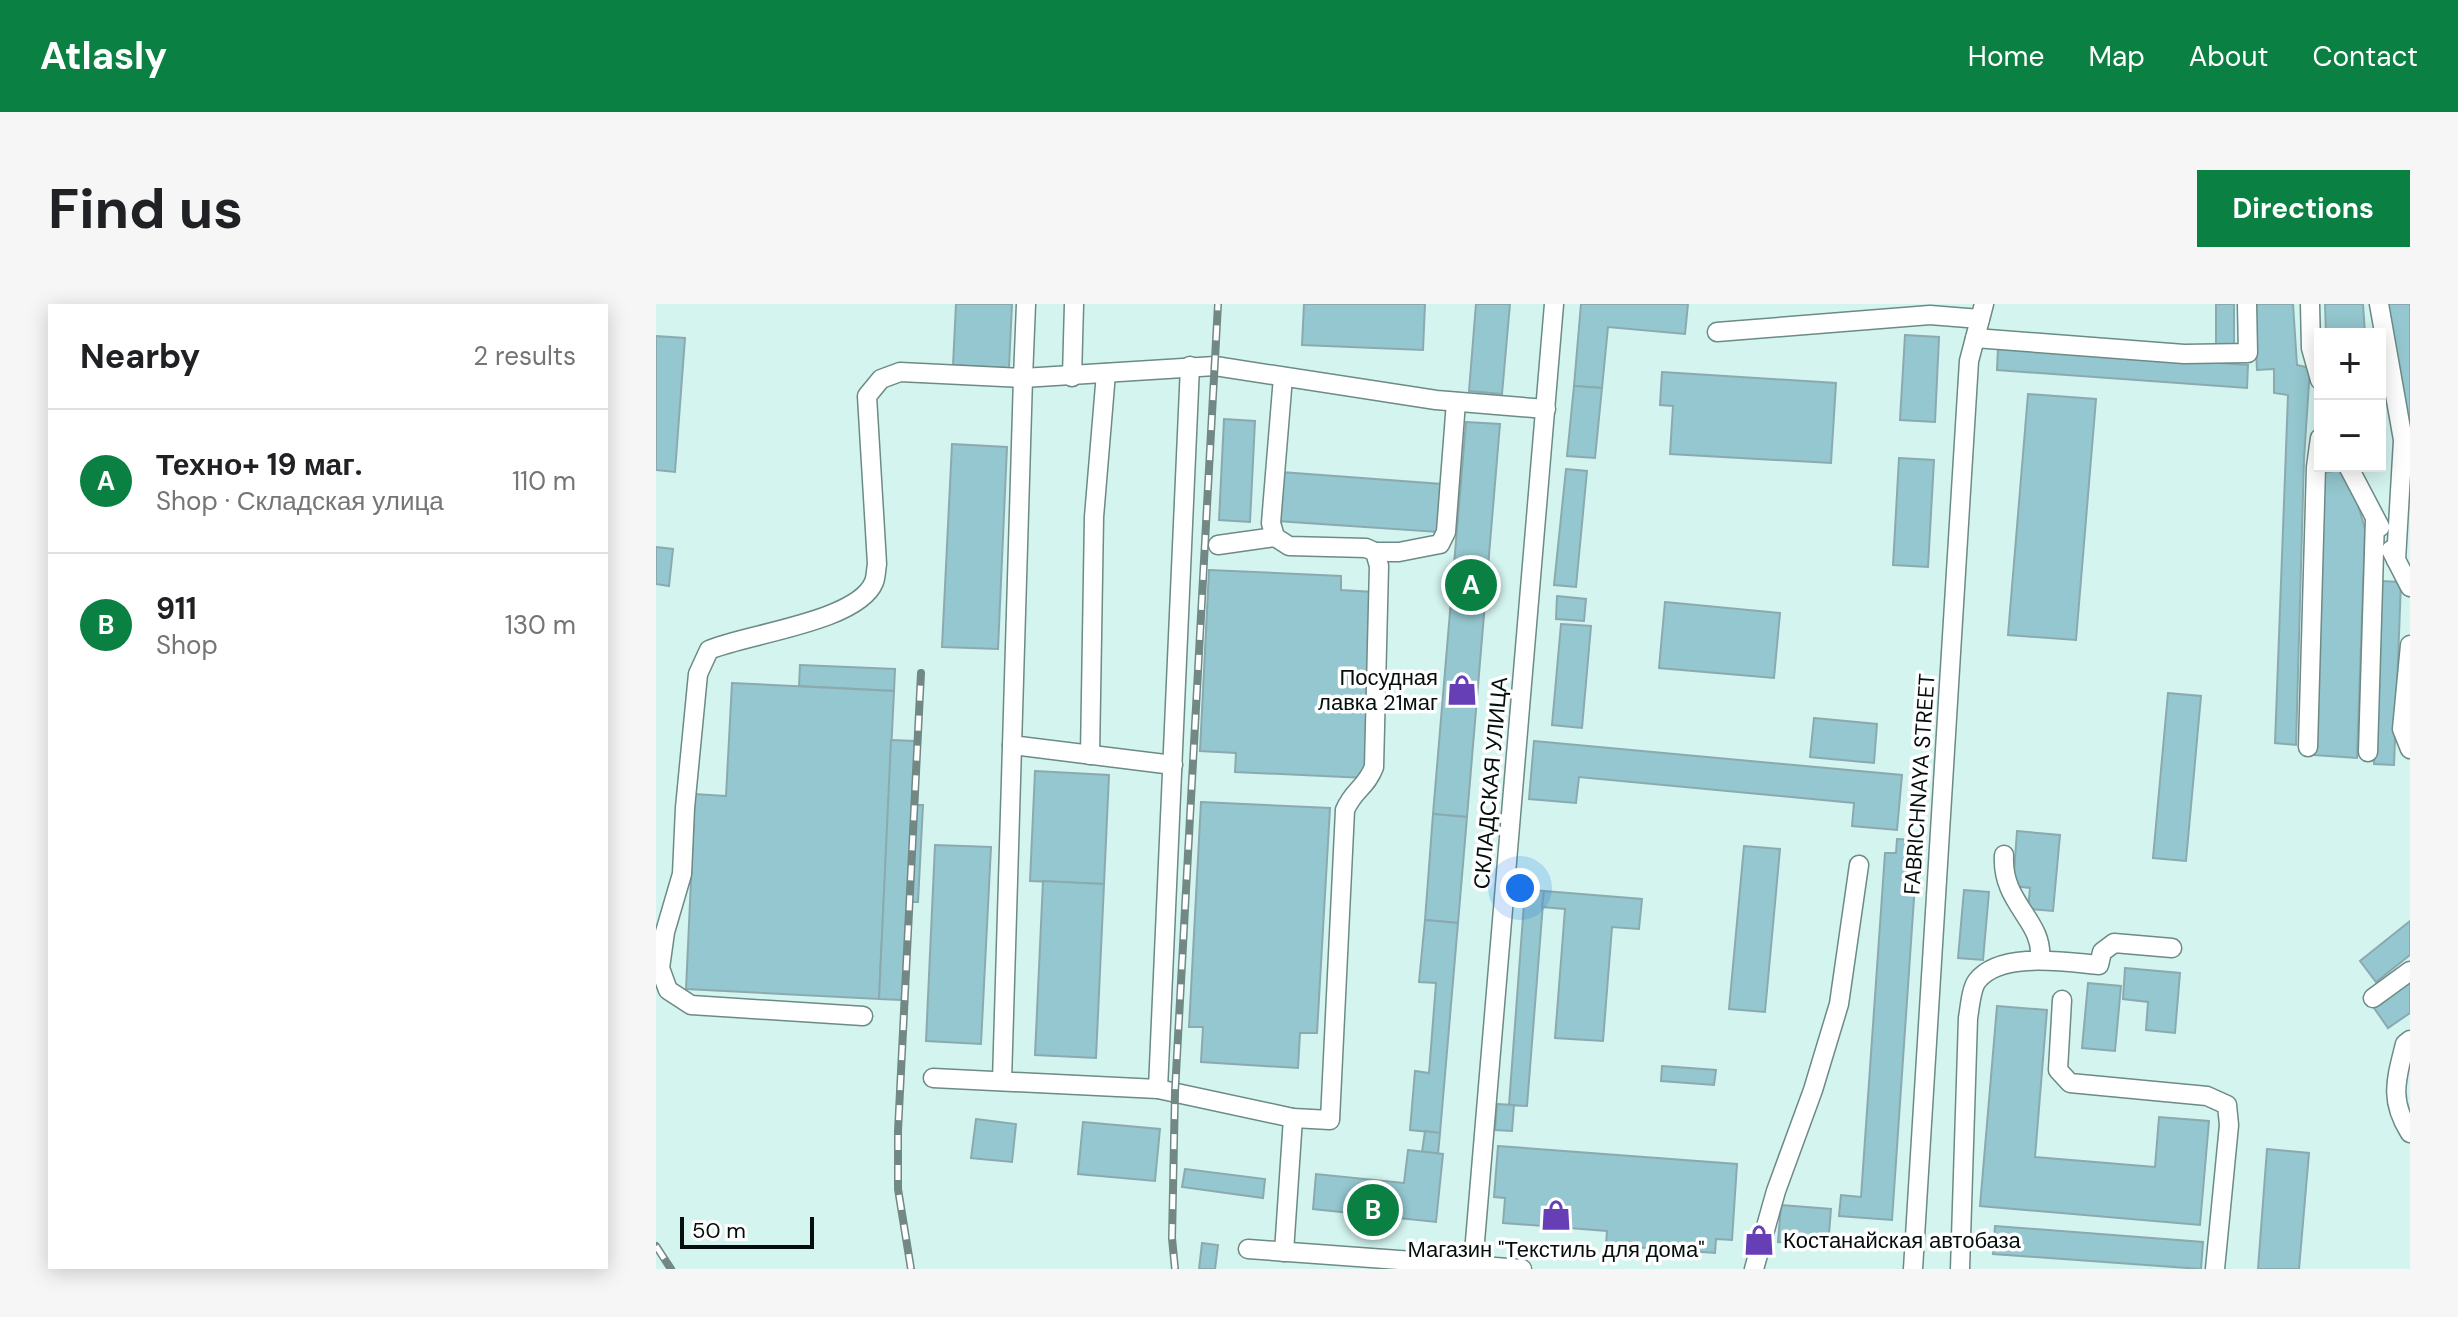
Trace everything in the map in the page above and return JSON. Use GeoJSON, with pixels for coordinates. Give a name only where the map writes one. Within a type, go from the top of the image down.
{"type":"FeatureCollection","features":[{"type":"Feature","properties":{"kind":"street"},"geometry":{"type":"LineString","coordinates":[[1002,1081],[1026,304]]}},
{"type":"Feature","properties":{"kind":"street"},"geometry":{"type":"LineString","coordinates":[[1072,377],[1074,304]]}},
{"type":"Feature","properties":{"kind":"street","name":"СКЛАДСКАЯ УЛИЦА"},"geometry":{"type":"LineString","coordinates":[[1473,1265],[1554,304]]}},
{"type":"Feature","properties":{"kind":"street"},"geometry":{"type":"LineString","coordinates":[[1975,338],[2184,354],[2248,353],[2247,304]]}},
{"type":"Feature","properties":{"kind":"street"},"geometry":{"type":"LineString","coordinates":[[2310,304],[2314,359]]}},
{"type":"Feature","properties":{"kind":"street"},"geometry":{"type":"LineString","coordinates":[[2379,304],[2403,440],[2396,560]]}},
{"type":"Feature","properties":{"kind":"street"},"geometry":{"type":"LineString","coordinates":[[1717,332],[1881,311],[1930,315],[1982,311]]}},
{"type":"Feature","properties":{"kind":"street","name":"FABRICHNAYA STREET"},"geometry":{"type":"LineString","coordinates":[[1913,1269],[1969,361],[1982,311]]}},
{"type":"Feature","properties":{"kind":"street"},"geometry":{"type":"LineString","coordinates":[[1158,1089],[1190,366]]}},
{"type":"Feature","properties":{"kind":"street"},"geometry":{"type":"LineString","coordinates":[[863,1016],[691,1005],[668,990],[660,968],[665,932],[682,874],[698,674],[709,650],[727,642],[761,637],[849,607],[873,585],[877,564],[867,396],[881,379],[900,372],[1023,378],[1215,366],[1456,402],[1546,409]]}},
{"type":"Feature","properties":{"kind":"street"},"geometry":{"type":"LineString","coordinates":[[1090,755],[1094,517],[1106,373]]}},
{"type":"Feature","properties":{"kind":"street"},"geometry":{"type":"LineString","coordinates":[[1275,537],[1271,523],[1283,377]]}},
{"type":"Feature","properties":{"kind":"street"},"geometry":{"type":"LineString","coordinates":[[1218,545],[1275,537],[1289,546],[1399,552],[1440,544],[1446,532],[1456,402]]}},
{"type":"Feature","properties":{"kind":"street"},"geometry":{"type":"LineString","coordinates":[[2308,747],[2316,472]]}},
{"type":"Feature","properties":{"kind":"street"},"geometry":{"type":"LineString","coordinates":[[2351,472],[2410,587]]}},
{"type":"Feature","properties":{"kind":"street"},"geometry":{"type":"LineString","coordinates":[[2368,752],[2375,519]]}},
{"type":"Feature","properties":{"kind":"street"},"geometry":{"type":"LineString","coordinates":[[933,1078],[1158,1089],[1293,1118],[1330,1120],[1345,810],[1352,794],[1368,782],[1374,767],[1379,566],[1375,552]]}},
{"type":"Feature","properties":{"kind":"street"},"geometry":{"type":"LineString","coordinates":[[2410,645],[2402,729],[2410,749]]}},
{"type":"Feature","properties":{"kind":"street"},"geometry":{"type":"LineString","coordinates":[[1012,745],[1173,765]]}},
{"type":"Feature","properties":{"kind":"street"},"geometry":{"type":"LineString","coordinates":[[2004,855],[2003,872],[2010,894],[2040,939],[2040,959]]}},
{"type":"Feature","properties":{"kind":"street"},"geometry":{"type":"LineString","coordinates":[[1754,1269],[1776,1191],[1813,1090],[1839,1004],[1859,865]]}},
{"type":"Feature","properties":{"kind":"street"},"geometry":{"type":"LineString","coordinates":[[1960,1269],[1968,1018],[1975,983],[1991,968],[2040,959],[2099,965],[2102,952],[2109,944],[2172,948]]}},
{"type":"Feature","properties":{"kind":"street"},"geometry":{"type":"LineString","coordinates":[[2373,998],[2410,971]]}},
{"type":"Feature","properties":{"kind":"street"},"geometry":{"type":"LineString","coordinates":[[2062,1000],[2058,1070],[2070,1083],[2207,1096],[2227,1105],[2229,1125],[2215,1269]]}},
{"type":"Feature","properties":{"kind":"street"},"geometry":{"type":"LineString","coordinates":[[2410,1040],[2405,1044],[2396,1082],[2398,1114],[2410,1133]]}},
{"type":"Feature","properties":{"kind":"street"},"geometry":{"type":"LineString","coordinates":[[1284,1252],[1293,1118]]}},
{"type":"Feature","properties":{"kind":"street"},"geometry":{"type":"LineString","coordinates":[[1248,1249],[1376,1264],[1522,1269]]}},
{"type":"Feature","properties":{"kind":"building"},"geometry":{"type":"Polygon","coordinates":[[[956,304],[1012,304],[1009,368],[953,365],[956,304]]]}},
{"type":"Feature","properties":{"kind":"building"},"geometry":{"type":"Polygon","coordinates":[[[1304,304],[1425,304],[1423,350],[1302,345],[1304,304]]]}},
{"type":"Feature","properties":{"kind":"building"},"geometry":{"type":"Polygon","coordinates":[[[1476,304],[1510,304],[1502,394],[1469,391],[1476,304]]]}},
{"type":"Feature","properties":{"kind":"building"},"geometry":{"type":"Polygon","coordinates":[[[1581,304],[1688,304],[1685,334],[1608,327],[1602,388],[1574,386],[1581,304]]]}},
{"type":"Feature","properties":{"kind":"building"},"geometry":{"type":"Polygon","coordinates":[[[2216,304],[2234,304],[2234,345],[2216,345],[2216,304]]]}},
{"type":"Feature","properties":{"kind":"building"},"geometry":{"type":"Polygon","coordinates":[[[2254,304],[2293,304],[2297,365],[2310,368],[2304,459],[2296,745],[2275,743],[2288,395],[2274,393],[2274,369],[2257,370],[2254,304]]]}},
{"type":"Feature","properties":{"kind":"building"},"geometry":{"type":"Polygon","coordinates":[[[2325,304],[2363,304],[2365,328],[2326,328],[2325,304]]]}},
{"type":"Feature","properties":{"kind":"building"},"geometry":{"type":"Polygon","coordinates":[[[2385,304],[2410,304],[2410,440],[2385,304]]]}},
{"type":"Feature","properties":{"kind":"building"},"geometry":{"type":"Polygon","coordinates":[[[1905,335],[1939,337],[1935,422],[1900,420],[1905,335]]]}},
{"type":"Feature","properties":{"kind":"building"},"geometry":{"type":"Polygon","coordinates":[[[656,336],[685,338],[675,472],[656,470],[656,336]]]}},
{"type":"Feature","properties":{"kind":"building"},"geometry":{"type":"Polygon","coordinates":[[[1998,347],[2248,365],[2247,388],[1997,370],[1998,347]]]}},
{"type":"Feature","properties":{"kind":"building"},"geometry":{"type":"Polygon","coordinates":[[[1662,372],[1836,383],[1831,463],[1670,454],[1673,406],[1660,405],[1662,372]]]}},
{"type":"Feature","properties":{"kind":"building"},"geometry":{"type":"Polygon","coordinates":[[[1574,386],[1602,388],[1595,458],[1567,456],[1574,386]]]}},
{"type":"Feature","properties":{"kind":"building"},"geometry":{"type":"Polygon","coordinates":[[[2028,394],[2096,399],[2076,640],[2008,635],[2028,394]]]}},
{"type":"Feature","properties":{"kind":"building"},"geometry":{"type":"Polygon","coordinates":[[[1224,419],[1255,421],[1250,522],[1219,520],[1224,419]]]}},
{"type":"Feature","properties":{"kind":"building"},"geometry":{"type":"Polygon","coordinates":[[[1466,422],[1500,424],[1467,817],[1433,814],[1466,422]]]}},
{"type":"Feature","properties":{"kind":"building"},"geometry":{"type":"Polygon","coordinates":[[[952,444],[1007,447],[998,649],[942,647],[952,444]]]}},
{"type":"Feature","properties":{"kind":"building"},"geometry":{"type":"Polygon","coordinates":[[[1899,458],[1934,460],[1928,567],[1893,565],[1899,458]]]}},
{"type":"Feature","properties":{"kind":"building"},"geometry":{"type":"Polygon","coordinates":[[[1566,469],[1587,471],[1576,587],[1554,585],[1566,469]]]}},
{"type":"Feature","properties":{"kind":"building"},"geometry":{"type":"Polygon","coordinates":[[[1281,472],[1442,484],[1438,532],[1277,521],[1281,472]]]}},
{"type":"Feature","properties":{"kind":"building"},"geometry":{"type":"Polygon","coordinates":[[[2340,472],[2356,498],[2365,529],[2357,758],[2314,755],[2320,474],[2340,472]]]}},
{"type":"Feature","properties":{"kind":"building"},"geometry":{"type":"Polygon","coordinates":[[[656,547],[673,549],[669,586],[656,584],[656,547]]]}},
{"type":"Feature","properties":{"kind":"building"},"geometry":{"type":"Polygon","coordinates":[[[1209,570],[1341,576],[1341,590],[1374,592],[1365,778],[1235,772],[1236,753],[1200,751],[1209,570]]]}},
{"type":"Feature","properties":{"kind":"building"},"geometry":{"type":"Polygon","coordinates":[[[2380,581],[2401,582],[2394,765],[2374,764],[2380,581]]]}},
{"type":"Feature","properties":{"kind":"building"},"geometry":{"type":"Polygon","coordinates":[[[1557,596],[1586,599],[1584,621],[1556,619],[1557,596]]]}},
{"type":"Feature","properties":{"kind":"building"},"geometry":{"type":"Polygon","coordinates":[[[1665,602],[1780,613],[1774,678],[1659,668],[1665,602]]]}},
{"type":"Feature","properties":{"kind":"building"},"geometry":{"type":"Polygon","coordinates":[[[1561,624],[1591,626],[1582,728],[1552,725],[1561,624]]]}},
{"type":"Feature","properties":{"kind":"building"},"geometry":{"type":"Polygon","coordinates":[[[800,665],[895,669],[894,691],[799,686],[800,665]]]}},
{"type":"Feature","properties":{"kind":"building"},"geometry":{"type":"Polygon","coordinates":[[[732,683],[894,691],[879,999],[686,989],[695,794],[726,796],[732,683]]]}},
{"type":"Feature","properties":{"kind":"building"},"geometry":{"type":"Polygon","coordinates":[[[2168,693],[2201,696],[2186,861],[2153,858],[2168,693]]]}},
{"type":"Feature","properties":{"kind":"building"},"geometry":{"type":"Polygon","coordinates":[[[1814,718],[1877,724],[1874,763],[1810,757],[1814,718]]]}},
{"type":"Feature","properties":{"kind":"building"},"geometry":{"type":"Polygon","coordinates":[[[891,740],[915,741],[912,805],[923,805],[918,902],[907,902],[902,1000],[879,999],[891,740]]]}},
{"type":"Feature","properties":{"kind":"building"},"geometry":{"type":"Polygon","coordinates":[[[1534,741],[1902,775],[1897,830],[1852,826],[1854,803],[1579,777],[1576,803],[1529,799],[1534,741]]]}},
{"type":"Feature","properties":{"kind":"building"},"geometry":{"type":"Polygon","coordinates":[[[1035,771],[1109,775],[1104,884],[1030,881],[1035,771]]]}},
{"type":"Feature","properties":{"kind":"building"},"geometry":{"type":"Polygon","coordinates":[[[1201,802],[1330,808],[1317,1033],[1300,1033],[1298,1068],[1201,1062],[1203,1027],[1189,1027],[1201,802]]]}},
{"type":"Feature","properties":{"kind":"building"},"geometry":{"type":"Polygon","coordinates":[[[1433,814],[1467,817],[1458,923],[1425,920],[1433,814]]]}},
{"type":"Feature","properties":{"kind":"building"},"geometry":{"type":"Polygon","coordinates":[[[2017,831],[2060,835],[2053,911],[2028,909],[2030,888],[2013,886],[2017,831]]]}},
{"type":"Feature","properties":{"kind":"building"},"geometry":{"type":"Polygon","coordinates":[[[1897,839],[1918,840],[1892,1220],[1839,1216],[1841,1195],[1861,1197],[1885,853],[1896,853],[1897,839]]]}},
{"type":"Feature","properties":{"kind":"building"},"geometry":{"type":"Polygon","coordinates":[[[935,845],[991,847],[981,1044],[926,1041],[935,845]]]}},
{"type":"Feature","properties":{"kind":"building"},"geometry":{"type":"Polygon","coordinates":[[[1744,846],[1780,849],[1765,1012],[1729,1009],[1744,846]]]}},
{"type":"Feature","properties":{"kind":"building"},"geometry":{"type":"Polygon","coordinates":[[[1043,881],[1104,884],[1096,1058],[1035,1055],[1043,881]]]}},
{"type":"Feature","properties":{"kind":"building"},"geometry":{"type":"Polygon","coordinates":[[[1525,890],[1544,891],[1527,1106],[1509,1105],[1525,890]]]}},
{"type":"Feature","properties":{"kind":"building"},"geometry":{"type":"Polygon","coordinates":[[[1964,890],[1989,892],[1983,960],[1958,958],[1964,890]]]}},
{"type":"Feature","properties":{"kind":"building"},"geometry":{"type":"Polygon","coordinates":[[[1544,891],[1642,899],[1639,929],[1612,927],[1603,1041],[1555,1038],[1565,909],[1542,907],[1544,891]]]}},
{"type":"Feature","properties":{"kind":"building"},"geometry":{"type":"Polygon","coordinates":[[[1425,920],[1458,923],[1440,1133],[1410,1130],[1415,1071],[1429,1073],[1436,983],[1419,982],[1425,920]]]}},
{"type":"Feature","properties":{"kind":"building"},"geometry":{"type":"Polygon","coordinates":[[[2410,921],[2410,955],[2376,982],[2360,961],[2410,921]]]}},
{"type":"Feature","properties":{"kind":"building"},"geometry":{"type":"Polygon","coordinates":[[[2125,968],[2180,973],[2175,1033],[2146,1030],[2148,1002],[2123,999],[2125,968]]]}},
{"type":"Feature","properties":{"kind":"building"},"geometry":{"type":"Polygon","coordinates":[[[2410,982],[2410,1013],[2388,1028],[2374,1008],[2410,982]]]}},
{"type":"Feature","properties":{"kind":"building"},"geometry":{"type":"Polygon","coordinates":[[[2088,983],[2121,986],[2115,1051],[2082,1048],[2088,983]]]}},
{"type":"Feature","properties":{"kind":"building"},"geometry":{"type":"Polygon","coordinates":[[[1997,1006],[2047,1010],[2035,1157],[2155,1167],[2159,1117],[2209,1121],[2200,1225],[1980,1206],[1997,1006]]]}},
{"type":"Feature","properties":{"kind":"building"},"geometry":{"type":"Polygon","coordinates":[[[1662,1066],[1716,1070],[1714,1085],[1661,1081],[1662,1066]]]}},
{"type":"Feature","properties":{"kind":"building"},"geometry":{"type":"Polygon","coordinates":[[[1497,1104],[1514,1105],[1512,1131],[1495,1130],[1497,1104]]]}},
{"type":"Feature","properties":{"kind":"building"},"geometry":{"type":"Polygon","coordinates":[[[976,1119],[1016,1124],[1012,1162],[971,1158],[976,1119]]]}},
{"type":"Feature","properties":{"kind":"building"},"geometry":{"type":"Polygon","coordinates":[[[1083,1122],[1160,1129],[1155,1181],[1078,1174],[1083,1122]]]}},
{"type":"Feature","properties":{"kind":"building"},"geometry":{"type":"Polygon","coordinates":[[[1425,1131],[1440,1133],[1438,1154],[1422,1152],[1425,1131]]]}},
{"type":"Feature","properties":{"kind":"building"},"geometry":{"type":"Polygon","coordinates":[[[1498,1146],[1737,1164],[1732,1240],[1716,1239],[1715,1253],[1606,1245],[1607,1231],[1503,1223],[1505,1198],[1494,1197],[1498,1146]]]}},
{"type":"Feature","properties":{"kind":"building"},"geometry":{"type":"Polygon","coordinates":[[[2267,1149],[2309,1153],[2299,1269],[2258,1269],[2267,1149]]]}},
{"type":"Feature","properties":{"kind":"building"},"geometry":{"type":"Polygon","coordinates":[[[1408,1150],[1443,1154],[1436,1222],[1313,1209],[1316,1174],[1404,1183],[1408,1150]]]}},
{"type":"Feature","properties":{"kind":"building"},"geometry":{"type":"Polygon","coordinates":[[[1185,1169],[1265,1179],[1263,1198],[1182,1187],[1185,1169]]]}},
{"type":"Feature","properties":{"kind":"building"},"geometry":{"type":"Polygon","coordinates":[[[1781,1205],[1831,1209],[1828,1246],[1778,1242],[1781,1205]]]}},
{"type":"Feature","properties":{"kind":"building"},"geometry":{"type":"Polygon","coordinates":[[[1995,1226],[2203,1242],[2201,1269],[1993,1254],[1995,1226]]]}},
{"type":"Feature","properties":{"kind":"building"},"geometry":{"type":"Polygon","coordinates":[[[1202,1243],[1218,1245],[1215,1269],[1199,1269],[1202,1243]]]}},
{"type":"Feature","properties":{"kind":"railway"},"geometry":{"type":"LineString","coordinates":[[1175,1269],[1172,1238],[1175,1092],[1218,304]]}},
{"type":"Feature","properties":{"kind":"railway"},"geometry":{"type":"LineString","coordinates":[[911,1269],[898,1189],[898,1131],[921,673]]}},
{"type":"Feature","properties":{"kind":"railway"},"geometry":{"type":"LineString","coordinates":[[656,1246],[671,1269]]}},
{"type":"Feature","properties":{"kind":"place","name":"Техно+ 19 маг."},"geometry":{"type":"Point","coordinates":[1471,585]}},
{"type":"Feature","properties":{"kind":"place","name":"Посудная лавка 21маг"},"geometry":{"type":"Point","coordinates":[1462,690]}},
{"type":"Feature","properties":{"kind":"place","name":"911"},"geometry":{"type":"Point","coordinates":[1373,1210]}},
{"type":"Feature","properties":{"kind":"place","name":"Магазин \"Текстиль для дома\""},"geometry":{"type":"Point","coordinates":[1556,1215]}},
{"type":"Feature","properties":{"kind":"place","name":"Костанайская автобаза"},"geometry":{"type":"Point","coordinates":[1759,1240]}}]}
